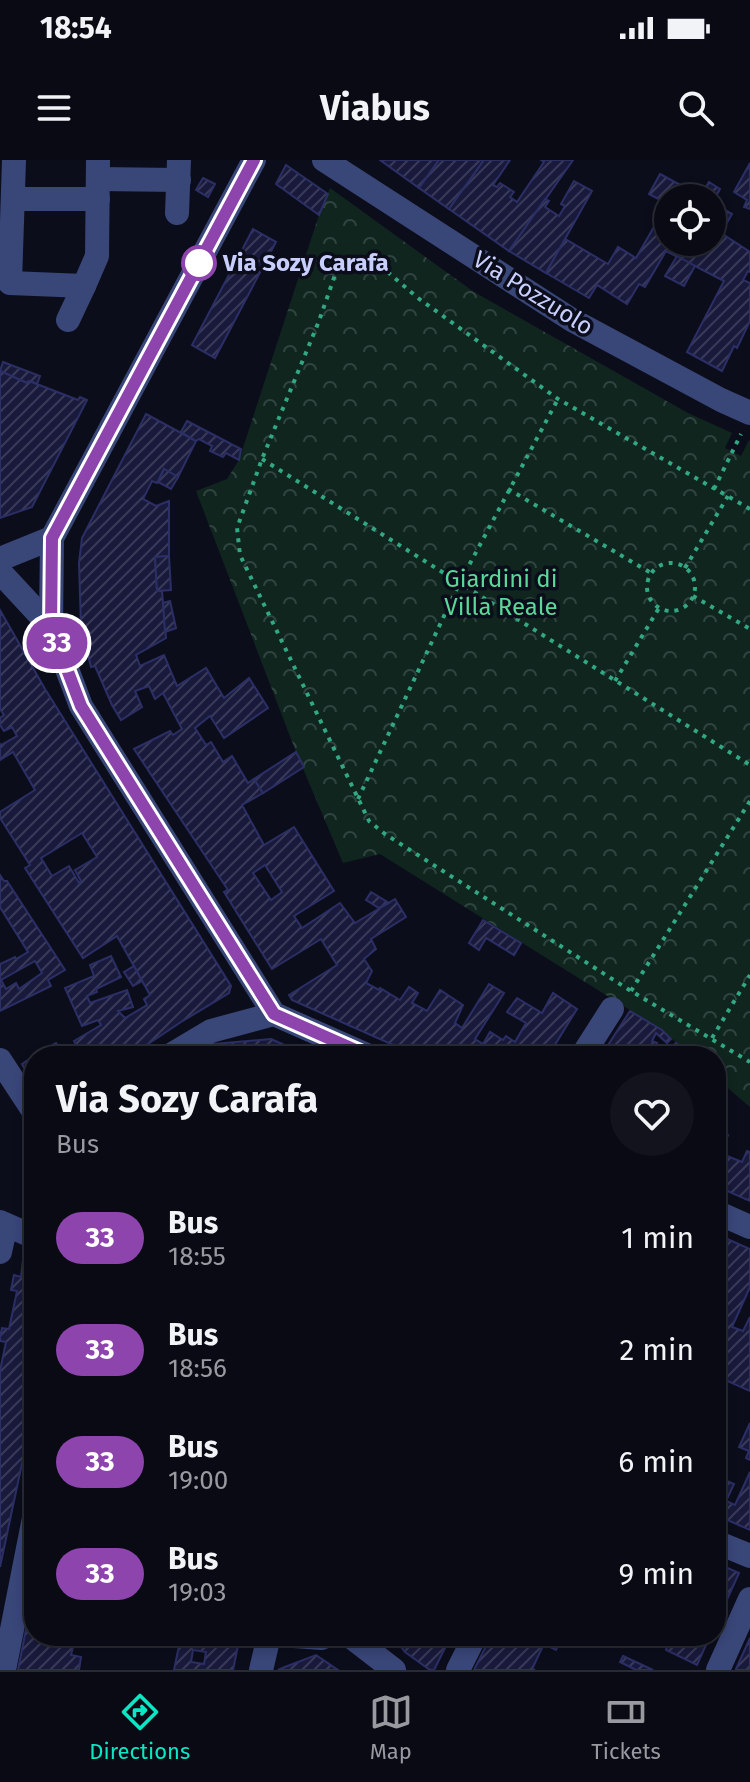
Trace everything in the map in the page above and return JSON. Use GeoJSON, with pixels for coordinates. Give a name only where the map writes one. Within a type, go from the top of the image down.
{"type":"FeatureCollection","features":[{"type":"Feature","properties":{"kind":"street"},"geometry":{"type":"LineString","coordinates":[[14,160],[10,283],[84,286]]}},
{"type":"Feature","properties":{"kind":"street"},"geometry":{"type":"LineString","coordinates":[[254,160],[52,538],[51,627],[81,706],[274,1014],[346,1046]]}},
{"type":"Feature","properties":{"kind":"street","name":"Via Pozzuolo"},"geometry":{"type":"LineString","coordinates":[[324,160],[572,320],[750,413]]}},
{"type":"Feature","properties":{"kind":"street"},"geometry":{"type":"LineString","coordinates":[[13,199],[98,179],[179,170],[177,213]]}},
{"type":"Feature","properties":{"kind":"street"},"geometry":{"type":"LineString","coordinates":[[68,320],[97,256],[98,179]]}},
{"type":"Feature","properties":{"kind":"street"},"geometry":{"type":"LineString","coordinates":[[0,559],[52,538]]}},
{"type":"Feature","properties":{"kind":"street"},"geometry":{"type":"LineString","coordinates":[[0,572],[51,627]]}},
{"type":"Feature","properties":{"kind":"street"},"geometry":{"type":"LineString","coordinates":[[588,1046],[612,1009]]}},
{"type":"Feature","properties":{"kind":"street"},"geometry":{"type":"LineString","coordinates":[[186,1046],[211,1031],[274,1014]]}},
{"type":"Feature","properties":{"kind":"street"},"geometry":{"type":"LineString","coordinates":[[0,1060],[24,1097]]}},
{"type":"Feature","properties":{"kind":"street"},"geometry":{"type":"LineString","coordinates":[[726,1216],[750,1227]]}},
{"type":"Feature","properties":{"kind":"street"},"geometry":{"type":"LineString","coordinates":[[0,1252],[3,1224],[24,1233]]}},
{"type":"Feature","properties":{"kind":"street"},"geometry":{"type":"LineString","coordinates":[[4,1670],[11,1579],[24,1545]]}},
{"type":"Feature","properties":{"kind":"street"},"geometry":{"type":"LineString","coordinates":[[726,1546],[750,1556]]}},
{"type":"Feature","properties":{"kind":"street"},"geometry":{"type":"LineString","coordinates":[[718,1670],[750,1599]]}},
{"type":"Feature","properties":{"kind":"street"},"geometry":{"type":"LineString","coordinates":[[261,1670],[267,1646]]}},
{"type":"Feature","properties":{"kind":"street"},"geometry":{"type":"LineString","coordinates":[[363,1646],[394,1670]]}},
{"type":"Feature","properties":{"kind":"street"},"geometry":{"type":"LineString","coordinates":[[458,1670],[470,1646]]}},
{"type":"Feature","properties":{"kind":"path"},"geometry":{"type":"LineString","coordinates":[[725,1046],[631,991],[369,821],[240,555],[237,528],[336,272],[347,258],[383,268],[418,298],[558,399],[750,509]]}},
{"type":"Feature","properties":{"kind":"path"},"geometry":{"type":"LineString","coordinates":[[358,799],[459,584],[558,399]]}},
{"type":"Feature","properties":{"kind":"path"},"geometry":{"type":"LineString","coordinates":[[714,489],[750,413]]}},
{"type":"Feature","properties":{"kind":"path"},"geometry":{"type":"LineString","coordinates":[[262,459],[750,765]]}},
{"type":"Feature","properties":{"kind":"path"},"geometry":{"type":"LineString","coordinates":[[508,489],[651,573]]}},
{"type":"Feature","properties":{"kind":"path"},"geometry":{"type":"LineString","coordinates":[[685,568],[728,496]]}},
{"type":"Feature","properties":{"kind":"path"},"geometry":{"type":"LineString","coordinates":[[664,564],[685,568],[694,581],[693,596],[683,607],[675,610],[659,608],[648,596],[651,573],[664,564]]}},
{"type":"Feature","properties":{"kind":"path"},"geometry":{"type":"LineString","coordinates":[[693,596],[750,629]]}},
{"type":"Feature","properties":{"kind":"path"},"geometry":{"type":"LineString","coordinates":[[615,681],[659,608]]}},
{"type":"Feature","properties":{"kind":"path"},"geometry":{"type":"LineString","coordinates":[[631,991],[750,801]]}},
{"type":"Feature","properties":{"kind":"path"},"geometry":{"type":"LineString","coordinates":[[712,1038],[750,975]]}},
{"type":"Feature","properties":{"kind":"path"},"geometry":{"type":"LineString","coordinates":[[726,1047],[750,1062]]}},
{"type":"Feature","properties":{"kind":"green space","name":"Giardini di Villa Reale"},"geometry":{"type":"Polygon","coordinates":[[[330,188],[474,292],[688,413],[732,433],[725,448],[741,456],[750,441],[750,1107],[726,1087],[726,1046],[680,1046],[662,1030],[380,854],[343,863],[296,752],[196,491],[227,479],[239,460],[330,188]]]}},
{"type":"Feature","properties":{"kind":"building"},"geometry":{"type":"Polygon","coordinates":[[[380,160],[439,160],[419,188],[380,160]]]}},
{"type":"Feature","properties":{"kind":"building"},"geometry":{"type":"Polygon","coordinates":[[[439,160],[484,160],[449,209],[419,188],[439,160]]]}},
{"type":"Feature","properties":{"kind":"building"},"geometry":{"type":"Polygon","coordinates":[[[484,160],[510,160],[493,185],[497,187],[500,183],[514,192],[510,197],[517,202],[544,162],[541,160],[573,160],[509,251],[449,209],[484,160]]]}},
{"type":"Feature","properties":{"kind":"building"},"geometry":{"type":"Polygon","coordinates":[[[750,163],[750,209],[744,207],[747,200],[734,192],[750,163]]]}},
{"type":"Feature","properties":{"kind":"building"},"geometry":{"type":"Polygon","coordinates":[[[286,165],[328,194],[319,215],[276,184],[286,165]]]}},
{"type":"Feature","properties":{"kind":"building"},"geometry":{"type":"Polygon","coordinates":[[[660,174],[678,184],[654,184],[660,174]]]}},
{"type":"Feature","properties":{"kind":"building"},"geometry":{"type":"Polygon","coordinates":[[[203,178],[215,184],[208,197],[196,190],[203,178]]]}},
{"type":"Feature","properties":{"kind":"building"},"geometry":{"type":"Polygon","coordinates":[[[574,181],[592,191],[546,273],[509,251],[545,199],[549,201],[545,207],[559,216],[565,206],[561,204],[574,181]]]}},
{"type":"Feature","properties":{"kind":"building"},"geometry":{"type":"Polygon","coordinates":[[[726,211],[732,214],[726,224],[726,211]]]}},
{"type":"Feature","properties":{"kind":"building"},"geometry":{"type":"Polygon","coordinates":[[[654,227],[654,256],[663,256],[645,287],[639,284],[627,304],[597,285],[589,298],[546,273],[565,239],[608,264],[618,247],[636,258],[654,227]]]}},
{"type":"Feature","properties":{"kind":"building"},"geometry":{"type":"Polygon","coordinates":[[[253,229],[276,242],[215,358],[192,345],[253,229]]]}},
{"type":"Feature","properties":{"kind":"building"},"geometry":{"type":"Polygon","coordinates":[[[726,236],[750,252],[750,272],[743,280],[750,283],[750,321],[722,371],[687,352],[724,281],[676,256],[726,256],[726,236]]]}},
{"type":"Feature","properties":{"kind":"building"},"geometry":{"type":"Polygon","coordinates":[[[677,256],[695,266],[684,286],[665,276],[677,256]]]}},
{"type":"Feature","properties":{"kind":"building"},"geometry":{"type":"Polygon","coordinates":[[[3,362],[40,376],[37,384],[0,371],[3,362]]]}},
{"type":"Feature","properties":{"kind":"building"},"geometry":{"type":"Polygon","coordinates":[[[0,371],[78,400],[80,397],[87,400],[32,507],[0,518],[0,371]]]}},
{"type":"Feature","properties":{"kind":"building"},"geometry":{"type":"Polygon","coordinates":[[[146,414],[196,441],[178,477],[164,469],[157,483],[152,481],[143,499],[156,506],[169,501],[169,556],[155,557],[157,591],[162,591],[166,638],[136,655],[140,666],[164,655],[177,686],[206,668],[224,698],[249,678],[268,708],[224,738],[210,716],[195,728],[206,745],[211,742],[223,762],[232,756],[248,783],[254,779],[263,793],[242,805],[264,845],[294,827],[334,891],[294,916],[302,928],[340,903],[355,923],[395,899],[406,917],[371,939],[376,949],[364,959],[372,971],[366,983],[400,1000],[409,987],[418,993],[412,1003],[427,1011],[440,990],[463,1005],[455,1023],[462,1028],[489,984],[504,993],[475,1039],[483,1044],[490,1032],[503,1040],[506,1036],[515,1042],[526,1023],[507,1012],[517,998],[542,1013],[553,993],[577,1009],[554,1046],[396,1046],[292,1000],[289,995],[337,965],[321,939],[272,969],[224,892],[228,890],[134,749],[170,731],[173,735],[182,729],[163,693],[155,699],[149,686],[135,691],[142,707],[121,720],[95,666],[91,667],[81,626],[79,563],[82,538],[146,414]],[[265,865],[253,873],[271,900],[282,892],[265,865]]]}},
{"type":"Feature","properties":{"kind":"building"},"geometry":{"type":"Polygon","coordinates":[[[187,421],[241,449],[239,460],[226,453],[223,457],[210,451],[212,446],[181,432],[187,421]]]}},
{"type":"Feature","properties":{"kind":"building"},"geometry":{"type":"Polygon","coordinates":[[[164,469],[178,477],[171,489],[158,482],[164,469]]]}},
{"type":"Feature","properties":{"kind":"building"},"geometry":{"type":"Polygon","coordinates":[[[169,556],[171,590],[157,591],[155,557],[169,556]]]}},
{"type":"Feature","properties":{"kind":"building"},"geometry":{"type":"Polygon","coordinates":[[[170,601],[176,628],[165,632],[163,603],[170,601]]]}},
{"type":"Feature","properties":{"kind":"building"},"geometry":{"type":"Polygon","coordinates":[[[0,610],[45,689],[231,986],[229,993],[145,1046],[77,1046],[74,1041],[101,1025],[98,1020],[82,1026],[65,988],[94,976],[90,965],[111,956],[121,977],[87,996],[90,1003],[127,990],[133,1007],[118,1011],[125,1018],[147,1005],[144,999],[150,995],[117,936],[83,958],[25,868],[30,865],[0,818],[0,812],[35,790],[13,752],[0,760],[0,744],[17,736],[12,727],[4,731],[0,725],[0,718],[4,715],[0,709],[0,610]],[[82,833],[41,858],[52,876],[69,866],[79,883],[81,881],[75,870],[97,857],[82,833]]]}},
{"type":"Feature","properties":{"kind":"building"},"geometry":{"type":"Polygon","coordinates":[[[296,752],[304,767],[263,793],[254,779],[296,752]]]}},
{"type":"Feature","properties":{"kind":"building"},"geometry":{"type":"Polygon","coordinates":[[[0,875],[65,970],[48,980],[51,986],[0,1011],[0,964],[28,952],[0,907],[0,875]],[[35,961],[1,980],[6,989],[16,983],[19,989],[42,973],[35,961]]]}},
{"type":"Feature","properties":{"kind":"building"},"geometry":{"type":"Polygon","coordinates":[[[371,892],[389,903],[379,908],[366,900],[371,892]]]}},
{"type":"Feature","properties":{"kind":"building"},"geometry":{"type":"Polygon","coordinates":[[[483,920],[521,943],[514,955],[486,938],[479,950],[469,943],[483,920]]]}},
{"type":"Feature","properties":{"kind":"building"},"geometry":{"type":"Polygon","coordinates":[[[134,966],[142,981],[133,986],[124,972],[134,966]]]}},
{"type":"Feature","properties":{"kind":"building"},"geometry":{"type":"Polygon","coordinates":[[[630,1011],[671,1039],[667,1043],[656,1033],[652,1041],[657,1043],[655,1046],[607,1046],[630,1011]]]}},
{"type":"Feature","properties":{"kind":"building"},"geometry":{"type":"Polygon","coordinates":[[[271,1039],[287,1046],[211,1046],[271,1039]]]}},
{"type":"Feature","properties":{"kind":"building"},"geometry":{"type":"Polygon","coordinates":[[[726,1150],[727,1156],[742,1162],[747,1151],[750,1152],[750,1201],[726,1190],[726,1150]]]}},
{"type":"Feature","properties":{"kind":"building"},"geometry":{"type":"Polygon","coordinates":[[[726,1238],[750,1249],[750,1287],[732,1327],[743,1331],[750,1317],[750,1391],[726,1380],[726,1238]]]}},
{"type":"Feature","properties":{"kind":"building"},"geometry":{"type":"Polygon","coordinates":[[[24,1251],[24,1454],[0,1567],[0,1371],[6,1342],[0,1341],[0,1337],[2,1328],[9,1329],[17,1291],[11,1290],[14,1275],[21,1277],[24,1251]]]}},
{"type":"Feature","properties":{"kind":"building"},"geometry":{"type":"Polygon","coordinates":[[[750,1423],[750,1460],[746,1458],[749,1451],[739,1447],[750,1423]]]}},
{"type":"Feature","properties":{"kind":"building"},"geometry":{"type":"Polygon","coordinates":[[[750,1472],[750,1530],[726,1519],[726,1501],[735,1505],[750,1472]]]}},
{"type":"Feature","properties":{"kind":"building"},"geometry":{"type":"Polygon","coordinates":[[[726,1480],[734,1484],[726,1501],[726,1480]]]}},
{"type":"Feature","properties":{"kind":"building"},"geometry":{"type":"Polygon","coordinates":[[[726,1567],[739,1573],[726,1602],[726,1567]]]}},
{"type":"Feature","properties":{"kind":"building"},"geometry":{"type":"Polygon","coordinates":[[[750,1638],[750,1670],[736,1670],[736,1669],[750,1638]]]}},
{"type":"Feature","properties":{"kind":"building"},"geometry":{"type":"Polygon","coordinates":[[[24,1640],[24,1646],[73,1646],[71,1655],[81,1657],[79,1670],[18,1670],[24,1640]]]}},
{"type":"Feature","properties":{"kind":"building"},"geometry":{"type":"Polygon","coordinates":[[[179,1646],[238,1646],[233,1670],[174,1670],[179,1646]],[[193,1650],[191,1662],[204,1664],[206,1652],[193,1650]]]}},
{"type":"Feature","properties":{"kind":"building"},"geometry":{"type":"Polygon","coordinates":[[[400,1646],[446,1646],[434,1670],[400,1646]]]}},
{"type":"Feature","properties":{"kind":"building"},"geometry":{"type":"Polygon","coordinates":[[[486,1646],[543,1646],[532,1669],[535,1670],[474,1670],[486,1646]]]}},
{"type":"Feature","properties":{"kind":"building"},"geometry":{"type":"Polygon","coordinates":[[[667,1646],[706,1646],[697,1665],[666,1650],[667,1646]]]}},
{"type":"Feature","properties":{"kind":"building"},"geometry":{"type":"Polygon","coordinates":[[[316,1655],[338,1670],[278,1670],[285,1667],[316,1655]]]}},
{"type":"Feature","properties":{"kind":"building"},"geometry":{"type":"Polygon","coordinates":[[[623,1656],[653,1670],[636,1670],[620,1662],[623,1656]]]}},
{"type":"Feature","properties":{"kind":"bus line","name":"33"},"geometry":{"type":"LineString","coordinates":[[254,160],[52,538],[51,627],[81,706],[274,1014],[346,1046]]}},
{"type":"Feature","properties":{"kind":"place","name":"Via Sozy Carafa"},"geometry":{"type":"Point","coordinates":[199,263]}}]}
